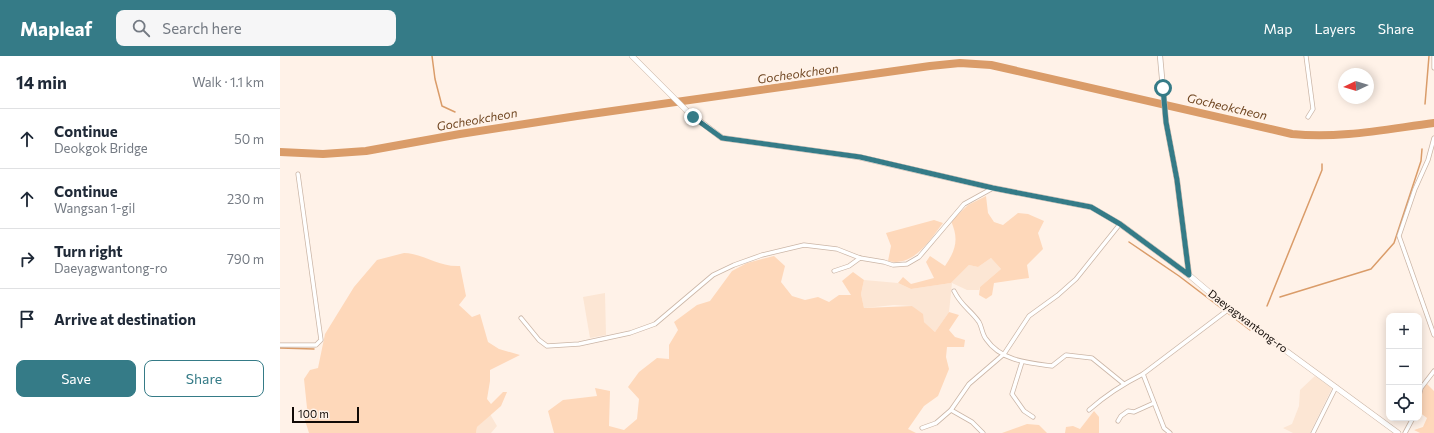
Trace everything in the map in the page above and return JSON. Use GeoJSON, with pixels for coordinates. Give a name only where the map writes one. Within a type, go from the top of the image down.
{"type":"FeatureCollection","features":[{"type":"Feature","properties":{"kind":"main road","name":"Daeyagwantong-ro"},"geometry":{"type":"LineString","coordinates":[[632,56],[689,113],[722,138],[860,157],[993,188],[1091,207],[1120,224],[1189,275],[1227,311],[1336,387],[1398,433]]}},
{"type":"Feature","properties":{"kind":"street"},"geometry":{"type":"LineString","coordinates":[[1160,56],[1166,122],[1177,180],[1189,275]]}},
{"type":"Feature","properties":{"kind":"street"},"geometry":{"type":"LineString","coordinates":[[1306,56],[1313,109],[1308,117]]}},
{"type":"Feature","properties":{"kind":"street"},"geometry":{"type":"LineString","coordinates":[[1434,56],[1434,68]]}},
{"type":"Feature","properties":{"kind":"street"},"geometry":{"type":"LineString","coordinates":[[1434,138],[1434,142],[1399,236],[1434,334]]}},
{"type":"Feature","properties":{"kind":"street"},"geometry":{"type":"LineString","coordinates":[[280,345],[316,346],[321,340],[298,174]]}},
{"type":"Feature","properties":{"kind":"street"},"geometry":{"type":"LineString","coordinates":[[521,318],[539,340],[547,346],[579,344],[630,333],[655,324],[713,275],[734,264],[762,255],[804,245],[837,249],[860,258],[893,265],[907,264],[919,257],[964,204],[993,188]]}},
{"type":"Feature","properties":{"kind":"street"},"geometry":{"type":"LineString","coordinates":[[922,428],[936,423],[951,410],[969,384],[1004,354],[1029,316],[1058,295],[1076,278],[1120,224]]}},
{"type":"Feature","properties":{"kind":"street"},"geometry":{"type":"LineString","coordinates":[[834,271],[849,266],[860,258]]}},
{"type":"Feature","properties":{"kind":"street"},"geometry":{"type":"LineString","coordinates":[[954,291],[960,303],[979,322],[985,338],[994,349],[1022,362],[1052,366],[1066,355],[1092,358],[1124,384]]}},
{"type":"Feature","properties":{"kind":"street"},"geometry":{"type":"LineString","coordinates":[[1089,410],[1102,398],[1143,374],[1227,311]]}},
{"type":"Feature","properties":{"kind":"street"},"geometry":{"type":"LineString","coordinates":[[1022,362],[1012,394],[1024,411],[1033,417]]}},
{"type":"Feature","properties":{"kind":"street"},"geometry":{"type":"LineString","coordinates":[[1422,387],[1434,371]]}},
{"type":"Feature","properties":{"kind":"street"},"geometry":{"type":"LineString","coordinates":[[1143,374],[1164,428],[1170,433]]}},
{"type":"Feature","properties":{"kind":"street"},"geometry":{"type":"LineString","coordinates":[[1313,433],[1336,387]]}},
{"type":"Feature","properties":{"kind":"street"},"geometry":{"type":"LineString","coordinates":[[1118,421],[1121,416],[1128,411],[1134,412],[1154,403]]}},
{"type":"Feature","properties":{"kind":"street"},"geometry":{"type":"LineString","coordinates":[[951,410],[972,422],[983,433]]}},
{"type":"Feature","properties":{"kind":"street"},"geometry":{"type":"LineString","coordinates":[[1405,433],[1411,421]]}},
{"type":"Feature","properties":{"kind":"shaded area"},"geometry":{"type":"Polygon","coordinates":[[[986,196],[988,213],[994,222],[1003,225],[1018,213],[1028,214],[1044,221],[1038,233],[1043,249],[1027,265],[1029,278],[994,283],[992,295],[986,299],[979,295],[980,287],[1001,269],[991,258],[978,267],[969,265],[951,283],[911,289],[898,283],[903,277],[911,284],[934,278],[926,262],[930,256],[945,266],[949,260],[954,249],[956,239],[951,221],[968,205],[986,196]]]}},
{"type":"Feature","properties":{"kind":"shaded area"},"geometry":{"type":"Polygon","coordinates":[[[934,220],[943,223],[920,251],[906,260],[897,262],[888,261],[891,246],[886,233],[934,220]]]}},
{"type":"Feature","properties":{"kind":"shaded area"},"geometry":{"type":"Polygon","coordinates":[[[404,253],[419,256],[445,265],[460,266],[466,296],[459,305],[472,317],[480,314],[488,342],[499,349],[520,355],[490,370],[487,399],[491,404],[503,392],[507,392],[501,406],[477,427],[476,433],[309,433],[304,417],[307,408],[304,379],[310,370],[318,368],[325,334],[354,287],[377,260],[404,253]]]}},
{"type":"Feature","properties":{"kind":"shaded area"},"geometry":{"type":"Polygon","coordinates":[[[774,256],[785,266],[781,282],[792,296],[805,300],[818,297],[829,302],[839,295],[851,295],[842,281],[853,272],[864,280],[861,294],[864,308],[912,306],[923,314],[924,322],[935,332],[949,312],[959,315],[949,330],[955,337],[965,340],[964,347],[947,347],[946,357],[949,369],[938,396],[924,406],[908,429],[916,433],[554,433],[548,411],[563,400],[597,396],[595,388],[610,391],[609,426],[624,430],[637,419],[639,399],[628,387],[639,372],[657,358],[669,359],[669,345],[678,330],[674,322],[697,305],[710,301],[732,271],[747,263],[774,256]]]}},
{"type":"Feature","properties":{"kind":"shaded area"},"geometry":{"type":"Polygon","coordinates":[[[991,258],[1001,269],[980,287],[979,290],[967,290],[952,283],[949,312],[935,332],[924,322],[912,306],[894,305],[864,308],[861,294],[864,280],[898,283],[911,289],[951,283],[969,265],[978,267],[991,258]]]}},
{"type":"Feature","properties":{"kind":"shaded area"},"geometry":{"type":"Polygon","coordinates":[[[605,293],[606,335],[590,338],[583,297],[605,293]]]}},
{"type":"Feature","properties":{"kind":"shaded area"},"geometry":{"type":"Polygon","coordinates":[[[1315,376],[1332,388],[1310,433],[1293,433],[1283,428],[1292,424],[1299,406],[1300,390],[1315,376]]]}},
{"type":"Feature","properties":{"kind":"shaded area"},"geometry":{"type":"Polygon","coordinates":[[[1427,384],[1434,391],[1434,433],[1420,433],[1414,430],[1423,427],[1427,418],[1422,414],[1422,386],[1427,384]]]}},
{"type":"Feature","properties":{"kind":"shaded area"},"geometry":{"type":"Polygon","coordinates":[[[1094,411],[1099,417],[1099,433],[1065,433],[1066,427],[1073,426],[1080,429],[1094,411]]]}},
{"type":"Feature","properties":{"kind":"shaded area"},"geometry":{"type":"Polygon","coordinates":[[[490,414],[497,426],[491,433],[476,433],[477,427],[490,414]]]}},
{"type":"Feature","properties":{"kind":"shaded area"},"geometry":{"type":"Polygon","coordinates":[[[1027,424],[1039,425],[1047,433],[1002,433],[1027,424]]]}},
{"type":"Feature","properties":{"kind":"waterway"},"geometry":{"type":"LineString","coordinates":[[432,56],[435,79],[442,106],[455,112]]}},
{"type":"Feature","properties":{"kind":"waterway"},"geometry":{"type":"LineString","coordinates":[[1425,104],[1429,56]]}},
{"type":"Feature","properties":{"kind":"waterway","name":"Gocheokcheon"},"geometry":{"type":"LineString","coordinates":[[280,152],[323,154],[366,151],[460,134],[577,116],[960,63],[991,65],[1292,134],[1346,134],[1434,123]]}},
{"type":"Feature","properties":{"kind":"waterway"},"geometry":{"type":"LineString","coordinates":[[1280,297],[1371,269],[1394,243],[1421,161],[1422,149]]}},
{"type":"Feature","properties":{"kind":"waterway"},"geometry":{"type":"LineString","coordinates":[[1267,306],[1322,170],[1322,164]]}},
{"type":"Feature","properties":{"kind":"waterway"},"geometry":{"type":"LineString","coordinates":[[1129,242],[1179,276],[1250,330]]}},
{"type":"Feature","properties":{"kind":"waterway"},"geometry":{"type":"LineString","coordinates":[[280,348],[314,349]]}},
{"type":"Feature","properties":{"kind":"route"},"geometry":{"type":"LineString","coordinates":[[693,117],[722,138],[860,157],[993,188],[1091,207],[1120,224],[1172,264],[1189,275],[1177,180],[1166,122],[1163,88]]}}]}
